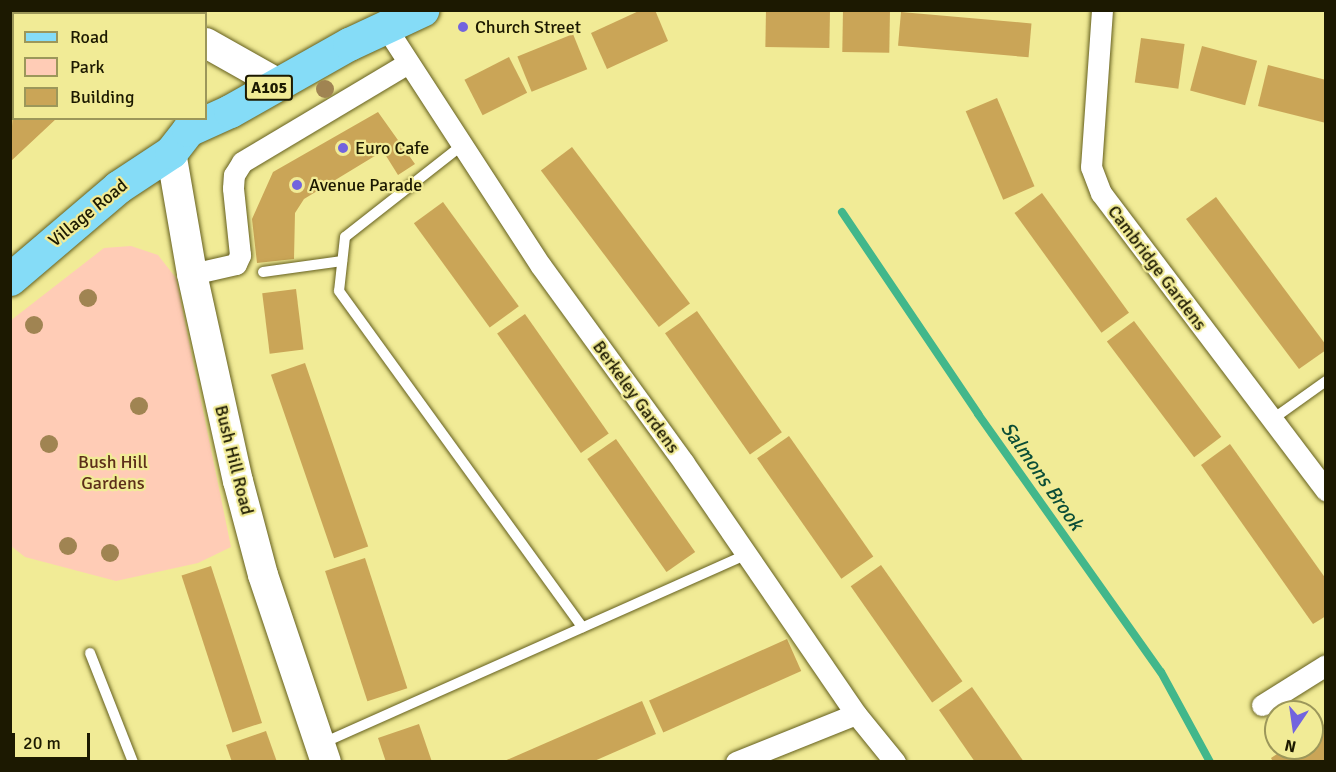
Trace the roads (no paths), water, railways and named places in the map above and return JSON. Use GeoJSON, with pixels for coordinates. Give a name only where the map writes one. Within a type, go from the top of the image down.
{"type":"FeatureCollection","features":[{"type":"Feature","properties":{"kind":"main road","name":"A105"},"geometry":{"type":"LineString","coordinates":[[207,120],[385,26],[422,10]]}},
{"type":"Feature","properties":{"kind":"main road","name":"A105"},"geometry":{"type":"LineString","coordinates":[[182,133],[207,120]]}},
{"type":"Feature","properties":{"kind":"main road","name":"Village Road"},"geometry":{"type":"LineString","coordinates":[[10,279],[182,133]]}},
{"type":"Feature","properties":{"kind":"street","name":"Cambridge Gardens"},"geometry":{"type":"LineString","coordinates":[[1102,10],[1091,167],[1101,193],[1270,421],[1326,490]]}},
{"type":"Feature","properties":{"kind":"street","name":"Berkeley Gardens"},"geometry":{"type":"LineString","coordinates":[[385,26],[461,146],[747,554],[856,714],[895,762]]}},
{"type":"Feature","properties":{"kind":"street"},"geometry":{"type":"LineString","coordinates":[[207,43],[277,83]]}},
{"type":"Feature","properties":{"kind":"street"},"geometry":{"type":"LineString","coordinates":[[192,274],[236,264],[240,255],[233,188],[234,175],[242,162],[408,63]]}},
{"type":"Feature","properties":{"kind":"street","name":"Bush Hill Road"},"geometry":{"type":"LineString","coordinates":[[182,133],[192,274],[263,575],[323,753]]}},
{"type":"Feature","properties":{"kind":"street"},"geometry":{"type":"LineString","coordinates":[[1262,705],[1326,665]]}},
{"type":"Feature","properties":{"kind":"street"},"geometry":{"type":"LineString","coordinates":[[736,762],[856,714]]}},
{"type":"Feature","properties":{"kind":"lane"},"geometry":{"type":"LineString","coordinates":[[461,146],[345,237],[339,291],[582,627]]}},
{"type":"Feature","properties":{"kind":"lane"},"geometry":{"type":"LineString","coordinates":[[263,272],[342,261]]}},
{"type":"Feature","properties":{"kind":"lane"},"geometry":{"type":"LineString","coordinates":[[1270,421],[1326,381]]}},
{"type":"Feature","properties":{"kind":"lane"},"geometry":{"type":"LineString","coordinates":[[323,753],[582,627],[747,554]]}},
{"type":"Feature","properties":{"kind":"lane"},"geometry":{"type":"LineString","coordinates":[[90,653],[133,762]]}},
{"type":"Feature","properties":{"kind":"waterway","name":"Salmons Brook"},"geometry":{"type":"LineString","coordinates":[[842,212],[978,414],[1161,672],[1210,762]]}},
{"type":"Feature","properties":{"kind":"place","name":"Church Street"},"geometry":{"type":"Point","coordinates":[463,27]}},
{"type":"Feature","properties":{"kind":"place","name":"Euro Cafe"},"geometry":{"type":"Point","coordinates":[343,148]}},
{"type":"Feature","properties":{"kind":"place","name":"Avenue Parade"},"geometry":{"type":"Point","coordinates":[297,185]}},
{"type":"Feature","properties":{"kind":"park label","name":"Bush Hill Gardens"},"geometry":{"type":"Point","coordinates":[113,473]}}]}
